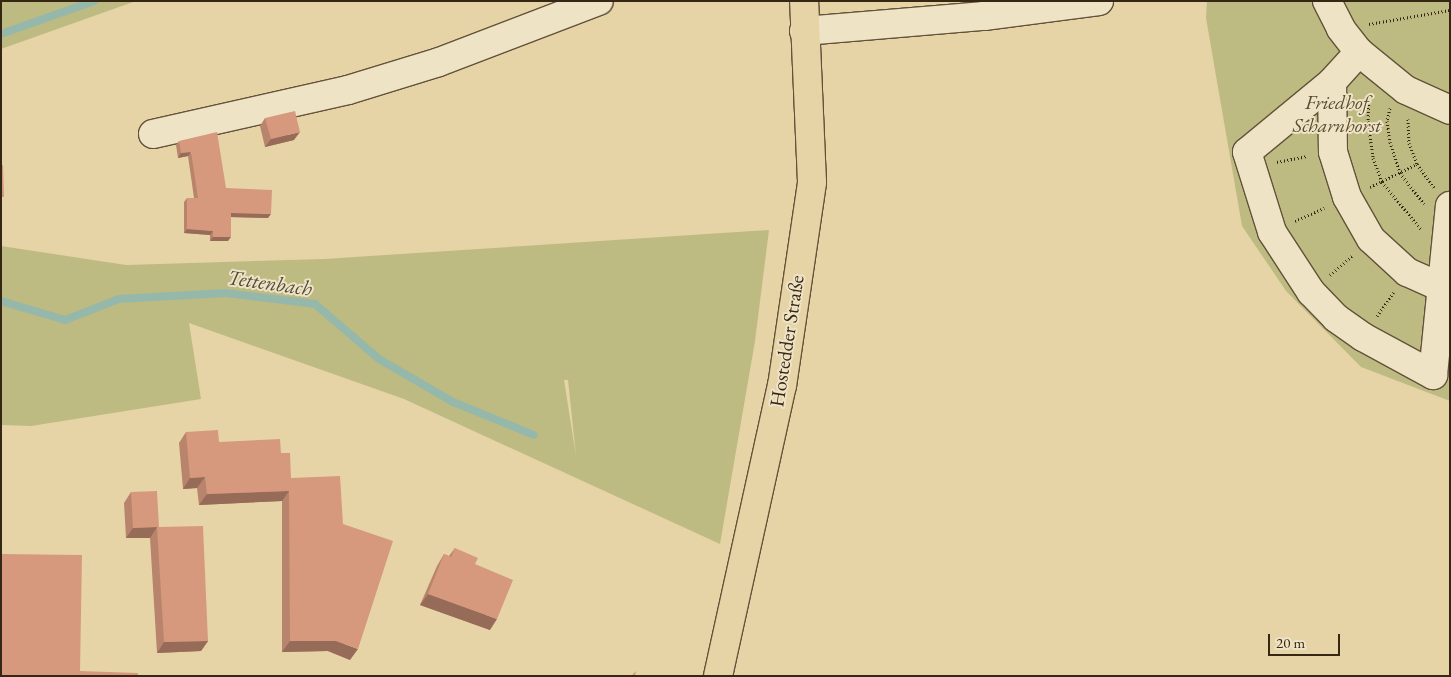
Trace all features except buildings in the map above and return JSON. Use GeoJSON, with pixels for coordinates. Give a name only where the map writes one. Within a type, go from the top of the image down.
{"type":"FeatureCollection","features":[{"type":"Feature","properties":{"kind":"main road","name":"Hostedder Straße"},"geometry":{"type":"LineString","coordinates":[[718,676],[782,386],[812,182],[804,1]]}},
{"type":"Feature","properties":{"kind":"lane"},"geometry":{"type":"LineString","coordinates":[[153,134],[348,90],[439,62],[599,1]]}},
{"type":"Feature","properties":{"kind":"lane"},"geometry":{"type":"LineString","coordinates":[[804,32],[984,16],[1099,1]]}},
{"type":"Feature","properties":{"kind":"lane"},"geometry":{"type":"LineString","coordinates":[[1327,1],[1341,29],[1359,52],[1411,92],[1450,110]]}},
{"type":"Feature","properties":{"kind":"lane"},"geometry":{"type":"LineString","coordinates":[[1359,52],[1332,82],[1247,152],[1272,232],[1311,292],[1336,318],[1363,337],[1433,376],[1446,215]]}},
{"type":"Feature","properties":{"kind":"lane"},"geometry":{"type":"LineString","coordinates":[[1332,82],[1333,152],[1347,197],[1371,239],[1407,272],[1440,287]]}},
{"type":"Feature","properties":{"kind":"path"},"geometry":{"type":"LineString","coordinates":[[1341,29],[1450,10]]}},
{"type":"Feature","properties":{"kind":"path"},"geometry":{"type":"LineString","coordinates":[[1376,96],[1370,90],[1368,122],[1373,158],[1382,182],[1418,226],[1429,236],[1446,215]]}},
{"type":"Feature","properties":{"kind":"path"},"geometry":{"type":"LineString","coordinates":[[1411,92],[1407,112],[1409,143],[1417,164],[1446,215]]}},
{"type":"Feature","properties":{"kind":"path"},"geometry":{"type":"LineString","coordinates":[[1383,101],[1390,106],[1387,120],[1390,142],[1400,173],[1431,212],[1446,215]]}},
{"type":"Feature","properties":{"kind":"path"},"geometry":{"type":"LineString","coordinates":[[1251,167],[1333,152]]}},
{"type":"Feature","properties":{"kind":"path"},"geometry":{"type":"LineString","coordinates":[[1272,232],[1417,164]]}},
{"type":"Feature","properties":{"kind":"path"},"geometry":{"type":"LineString","coordinates":[[1311,292],[1371,239]]}},
{"type":"Feature","properties":{"kind":"path"},"geometry":{"type":"LineString","coordinates":[[1363,337],[1407,272]]}},
{"type":"Feature","properties":{"kind":"green space"},"geometry":{"type":"Polygon","coordinates":[[[1,1],[136,1],[1,49],[1,1]]]}},
{"type":"Feature","properties":{"kind":"green space","name":"Friedhof Scharnhorst"},"geometry":{"type":"Polygon","coordinates":[[[1207,1],[1450,1],[1450,401],[1361,367],[1286,291],[1242,226],[1206,18],[1207,1]]]}},
{"type":"Feature","properties":{"kind":"green space"},"geometry":{"type":"Polygon","coordinates":[[[769,230],[755,341],[720,544],[404,399],[189,323],[201,399],[31,426],[1,425],[1,246],[126,265],[324,259],[769,230]],[[564,380],[576,456],[568,380],[564,380]]]}},
{"type":"Feature","properties":{"kind":"waterway"},"geometry":{"type":"LineString","coordinates":[[1,34],[94,1]]}},
{"type":"Feature","properties":{"kind":"waterway","name":"Tettenbach"},"geometry":{"type":"LineString","coordinates":[[1,301],[65,320],[119,299],[226,293],[315,304],[379,359],[453,402],[534,435]]}}]}
